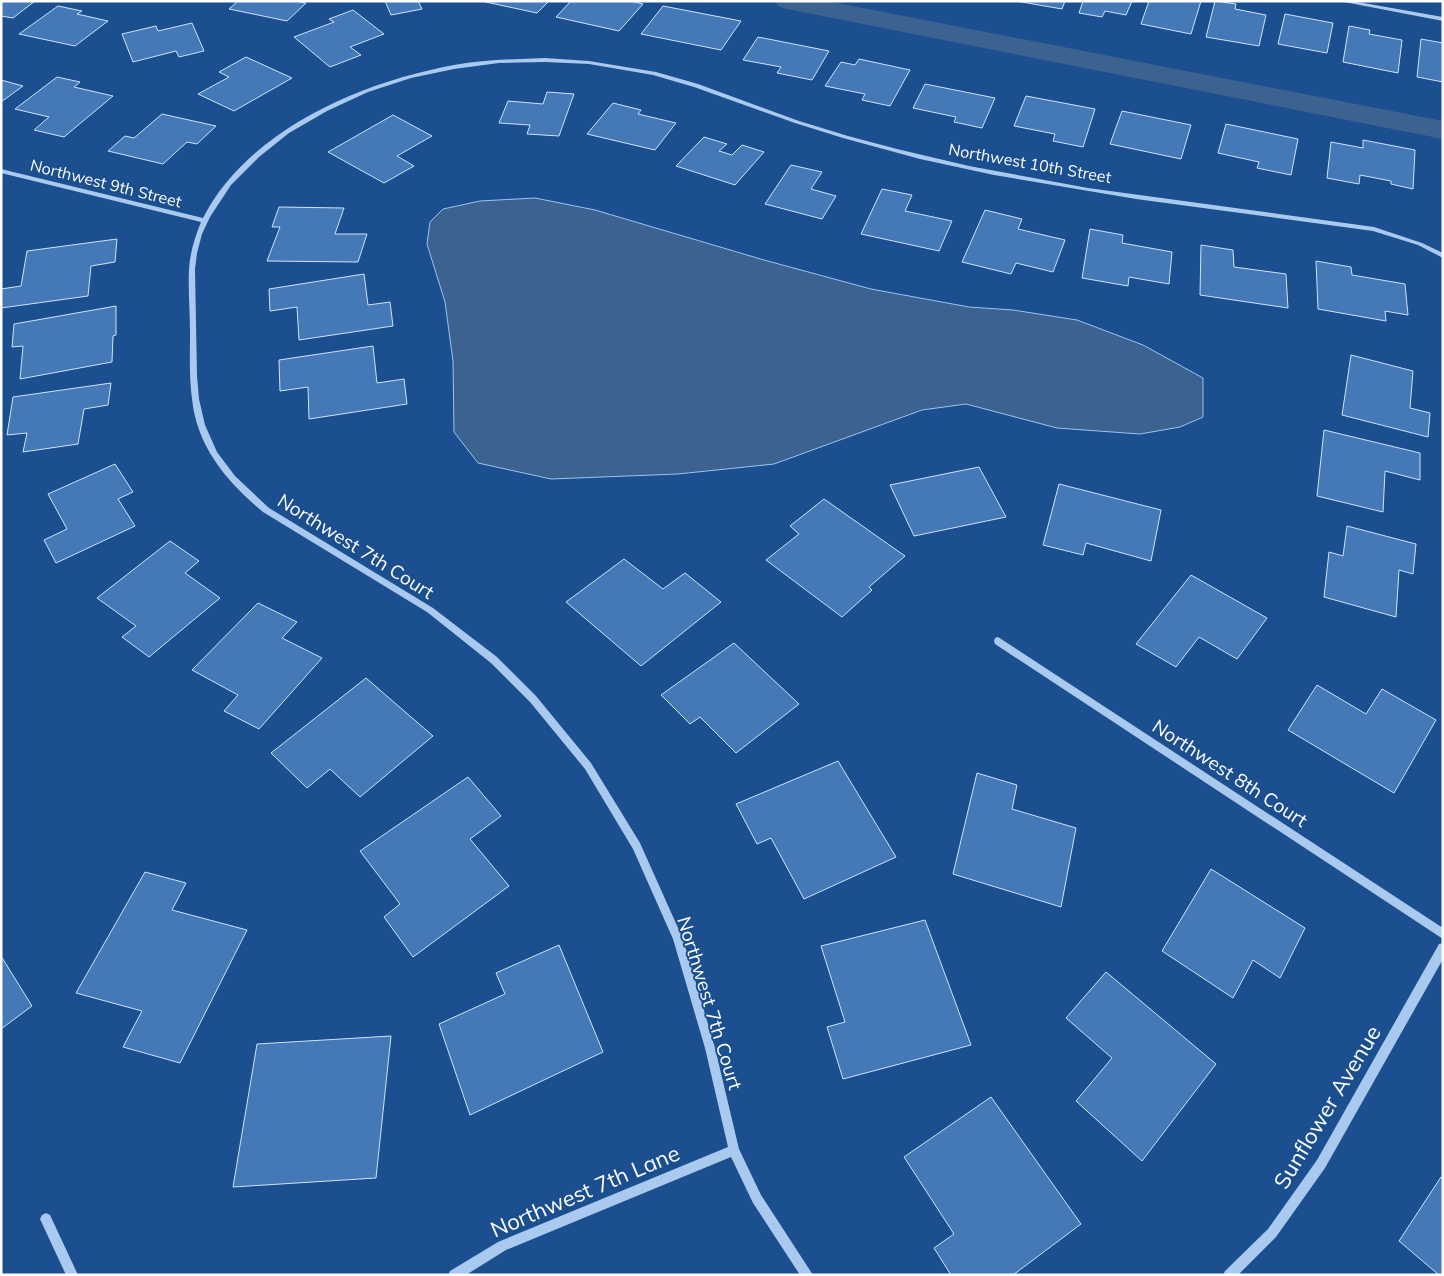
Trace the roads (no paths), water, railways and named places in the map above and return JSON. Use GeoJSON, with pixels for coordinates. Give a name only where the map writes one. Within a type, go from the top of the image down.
{"type":"FeatureCollection","features":[{"type":"Feature","properties":{"kind":"street"},"geometry":{"type":"LineString","coordinates":[[1342,1],[1443,19]]}},
{"type":"Feature","properties":{"kind":"street","name":"Northwest 7th Court"},"geometry":{"type":"LineString","coordinates":[[618,66],[549,60],[493,63],[428,73],[371,90],[334,105],[301,123],[270,144],[244,167],[222,192],[205,221],[195,250],[191,280],[197,408],[206,440],[224,470],[250,498],[266,510],[430,610],[494,660],[533,699],[588,766],[637,846],[678,939],[710,1048],[734,1150],[757,1199],[807,1275]]}},
{"type":"Feature","properties":{"kind":"street","name":"Northwest 10th Street"},"geometry":{"type":"LineString","coordinates":[[618,66],[674,78],[802,123],[903,152],[994,173],[1078,188],[1374,229],[1420,244],[1443,256]]}},
{"type":"Feature","properties":{"kind":"street","name":"Northwest 9th Street"},"geometry":{"type":"LineString","coordinates":[[1,171],[205,221]]}},
{"type":"Feature","properties":{"kind":"street","name":"Northwest 8th Court"},"geometry":{"type":"LineString","coordinates":[[998,641],[1443,934]]}},
{"type":"Feature","properties":{"kind":"street","name":"Sunflower Avenue"},"geometry":{"type":"LineString","coordinates":[[1229,1275],[1272,1233],[1321,1164],[1443,948]]}},
{"type":"Feature","properties":{"kind":"street","name":"Northwest 7th Lane"},"geometry":{"type":"LineString","coordinates":[[454,1275],[502,1246],[734,1150]]}},
{"type":"Feature","properties":{"kind":"street"},"geometry":{"type":"LineString","coordinates":[[46,1219],[72,1275]]}},
{"type":"Feature","properties":{"kind":"water"},"geometry":{"type":"Polygon","coordinates":[[[535,198],[595,210],[764,260],[871,289],[969,307],[1013,310],[1077,320],[1143,345],[1203,378],[1203,417],[1180,427],[1140,434],[1057,428],[966,404],[922,410],[774,464],[678,474],[551,479],[478,463],[454,432],[453,361],[445,302],[427,244],[430,222],[443,209],[480,201],[535,198]]]}},
{"type":"Feature","properties":{"kind":"waterway"},"geometry":{"type":"LineString","coordinates":[[787,1],[1443,130]]}}]}
